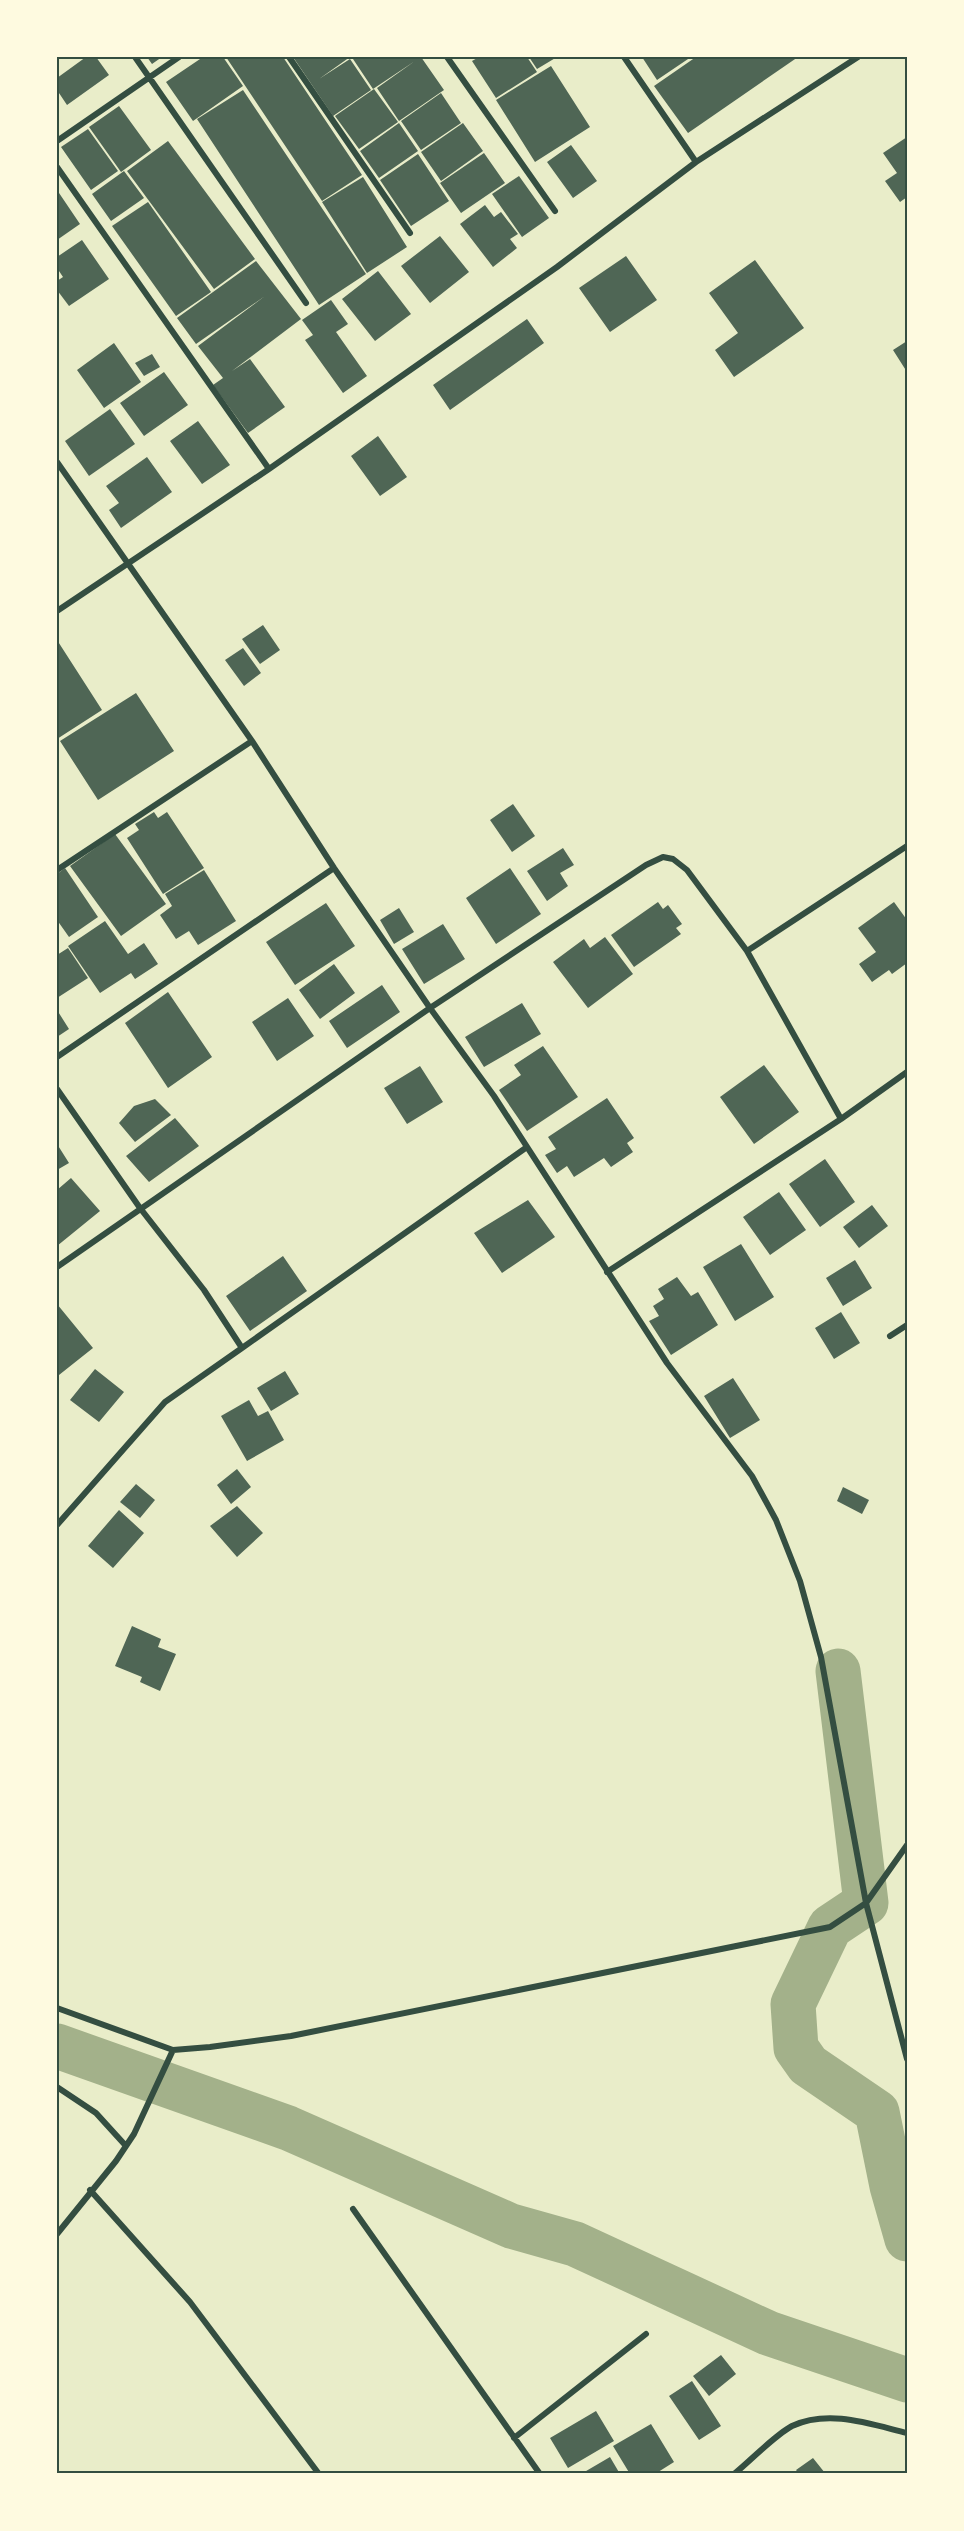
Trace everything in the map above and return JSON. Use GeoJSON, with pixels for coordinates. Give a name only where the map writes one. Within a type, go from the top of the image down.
{"type":"FeatureCollection","features":[{"type":"Feature","properties":{"kind":"street"},"geometry":{"type":"LineString","coordinates":[[135,57],[306,303]]}},
{"type":"Feature","properties":{"kind":"street"},"geometry":{"type":"LineString","coordinates":[[57,141],[179,57]]}},
{"type":"Feature","properties":{"kind":"street"},"geometry":{"type":"LineString","coordinates":[[289,57],[410,233]]}},
{"type":"Feature","properties":{"kind":"street"},"geometry":{"type":"LineString","coordinates":[[447,57],[555,211]]}},
{"type":"Feature","properties":{"kind":"street"},"geometry":{"type":"LineString","coordinates":[[624,57],[696,162]]}},
{"type":"Feature","properties":{"kind":"street"},"geometry":{"type":"LineString","coordinates":[[57,611],[269,469],[557,267],[696,162],[858,57]]}},
{"type":"Feature","properties":{"kind":"street"},"geometry":{"type":"LineString","coordinates":[[57,167],[269,469]]}},
{"type":"Feature","properties":{"kind":"street"},"geometry":{"type":"LineString","coordinates":[[57,462],[252,741],[334,868],[430,1008],[494,1096],[667,1362],[752,1476],[776,1520],[800,1581],[821,1657],[866,1903],[907,2059]]}},
{"type":"Feature","properties":{"kind":"street"},"geometry":{"type":"LineString","coordinates":[[57,870],[252,741]]}},
{"type":"Feature","properties":{"kind":"street"},"geometry":{"type":"LineString","coordinates":[[747,951],[907,846]]}},
{"type":"Feature","properties":{"kind":"street"},"geometry":{"type":"LineString","coordinates":[[57,1267],[430,1008],[663,856],[673,859],[687,870],[747,951],[841,1119]]}},
{"type":"Feature","properties":{"kind":"street"},"geometry":{"type":"LineString","coordinates":[[57,1057],[334,868]]}},
{"type":"Feature","properties":{"kind":"street"},"geometry":{"type":"LineString","coordinates":[[608,1272],[841,1119],[907,1072]]}},
{"type":"Feature","properties":{"kind":"street"},"geometry":{"type":"LineString","coordinates":[[57,1089],[140,1208],[204,1290],[242,1348]]}},
{"type":"Feature","properties":{"kind":"street"},"geometry":{"type":"LineString","coordinates":[[57,1525],[165,1402],[527,1147]]}},
{"type":"Feature","properties":{"kind":"street"},"geometry":{"type":"LineString","coordinates":[[890,1336],[907,1325]]}},
{"type":"Feature","properties":{"kind":"street"},"geometry":{"type":"LineString","coordinates":[[57,2008],[173,2050],[291,2036],[830,1927],[866,1903],[907,1845]]}},
{"type":"Feature","properties":{"kind":"street"},"geometry":{"type":"LineString","coordinates":[[57,2234],[126,2146],[173,2050]]}},
{"type":"Feature","properties":{"kind":"street"},"geometry":{"type":"LineString","coordinates":[[57,2087],[96,2114],[126,2146]]}},
{"type":"Feature","properties":{"kind":"street"},"geometry":{"type":"LineString","coordinates":[[90,2190],[190,2302],[319,2474]]}},
{"type":"Feature","properties":{"kind":"street"},"geometry":{"type":"LineString","coordinates":[[353,2209],[540,2474]]}},
{"type":"Feature","properties":{"kind":"street"},"geometry":{"type":"LineString","coordinates":[[514,2438],[646,2334]]}},
{"type":"Feature","properties":{"kind":"street"},"geometry":{"type":"LineString","coordinates":[[734,2474],[790,2427],[816,2418],[851,2419],[907,2433]]}},
{"type":"Feature","properties":{"kind":"building"},"geometry":{"type":"Polygon","coordinates":[[[86,57],[96,57],[109,75],[67,105],[57,90],[57,78],[86,57]]]}},
{"type":"Feature","properties":{"kind":"building"},"geometry":{"type":"Polygon","coordinates":[[[147,57],[162,57],[152,64],[147,57]]]}},
{"type":"Feature","properties":{"kind":"building"},"geometry":{"type":"Polygon","coordinates":[[[203,57],[223,57],[243,86],[193,121],[166,82],[203,57]]]}},
{"type":"Feature","properties":{"kind":"building"},"geometry":{"type":"Polygon","coordinates":[[[226,57],[283,57],[362,175],[322,201],[226,57]]]}},
{"type":"Feature","properties":{"kind":"building"},"geometry":{"type":"Polygon","coordinates":[[[293,57],[350,57],[319,79],[350,59],[371,90],[333,116],[293,57]]]}},
{"type":"Feature","properties":{"kind":"building"},"geometry":{"type":"Polygon","coordinates":[[[356,57],[421,57],[444,90],[399,121],[377,88],[415,61],[373,89],[353,59],[356,57]]]}},
{"type":"Feature","properties":{"kind":"building"},"geometry":{"type":"Polygon","coordinates":[[[479,57],[527,57],[537,72],[496,98],[472,61],[479,57]]]}},
{"type":"Feature","properties":{"kind":"building"},"geometry":{"type":"Polygon","coordinates":[[[529,57],[557,57],[537,69],[529,57]]]}},
{"type":"Feature","properties":{"kind":"building"},"geometry":{"type":"Polygon","coordinates":[[[642,57],[691,57],[657,80],[642,57]]]}},
{"type":"Feature","properties":{"kind":"building"},"geometry":{"type":"Polygon","coordinates":[[[696,57],[798,57],[688,133],[654,86],[696,57]]]}},
{"type":"Feature","properties":{"kind":"building"},"geometry":{"type":"Polygon","coordinates":[[[551,66],[590,127],[535,162],[496,100],[551,66]]]}},
{"type":"Feature","properties":{"kind":"building"},"geometry":{"type":"Polygon","coordinates":[[[374,89],[398,122],[359,149],[335,116],[374,89]]]}},
{"type":"Feature","properties":{"kind":"building"},"geometry":{"type":"Polygon","coordinates":[[[243,90],[366,274],[319,305],[197,119],[243,90]]]}},
{"type":"Feature","properties":{"kind":"building"},"geometry":{"type":"Polygon","coordinates":[[[441,93],[461,123],[421,150],[401,121],[441,93]]]}},
{"type":"Feature","properties":{"kind":"building"},"geometry":{"type":"Polygon","coordinates":[[[119,106],[151,150],[121,172],[89,127],[119,106]]]}},
{"type":"Feature","properties":{"kind":"building"},"geometry":{"type":"Polygon","coordinates":[[[399,123],[418,151],[379,178],[360,151],[399,123]]]}},
{"type":"Feature","properties":{"kind":"building"},"geometry":{"type":"Polygon","coordinates":[[[463,123],[483,151],[441,181],[421,152],[463,123]]]}},
{"type":"Feature","properties":{"kind":"building"},"geometry":{"type":"Polygon","coordinates":[[[88,129],[118,171],[91,190],[61,147],[88,129]]]}},
{"type":"Feature","properties":{"kind":"building"},"geometry":{"type":"Polygon","coordinates":[[[907,137],[907,197],[900,202],[885,181],[897,173],[883,153],[907,137]]]}},
{"type":"Feature","properties":{"kind":"building"},"geometry":{"type":"Polygon","coordinates":[[[168,141],[255,259],[214,289],[127,171],[168,141]]]}},
{"type":"Feature","properties":{"kind":"building"},"geometry":{"type":"Polygon","coordinates":[[[571,145],[597,181],[573,198],[547,162],[571,145]]]}},
{"type":"Feature","properties":{"kind":"building"},"geometry":{"type":"Polygon","coordinates":[[[484,153],[505,183],[461,213],[440,183],[484,153]]]}},
{"type":"Feature","properties":{"kind":"building"},"geometry":{"type":"Polygon","coordinates":[[[418,154],[449,201],[411,226],[380,180],[418,154]]]}},
{"type":"Feature","properties":{"kind":"building"},"geometry":{"type":"Polygon","coordinates":[[[124,171],[144,198],[111,221],[92,194],[124,171]]]}},
{"type":"Feature","properties":{"kind":"building"},"geometry":{"type":"Polygon","coordinates":[[[519,176],[549,218],[522,237],[492,194],[519,176]]]}},
{"type":"Feature","properties":{"kind":"building"},"geometry":{"type":"Polygon","coordinates":[[[363,177],[407,247],[367,273],[322,202],[363,177]]]}},
{"type":"Feature","properties":{"kind":"building"},"geometry":{"type":"Polygon","coordinates":[[[57,190],[80,224],[57,240],[57,190]]]}},
{"type":"Feature","properties":{"kind":"building"},"geometry":{"type":"Polygon","coordinates":[[[148,202],[211,292],[176,316],[112,226],[148,202]]]}},
{"type":"Feature","properties":{"kind":"building"},"geometry":{"type":"Polygon","coordinates":[[[485,205],[494,217],[501,212],[518,234],[510,239],[517,248],[493,267],[460,224],[485,205]]]}},
{"type":"Feature","properties":{"kind":"building"},"geometry":{"type":"Polygon","coordinates":[[[440,236],[469,272],[430,303],[401,266],[440,236]]]}},
{"type":"Feature","properties":{"kind":"building"},"geometry":{"type":"Polygon","coordinates":[[[82,240],[109,279],[69,306],[57,290],[57,281],[63,277],[57,268],[57,257],[82,240]]]}},
{"type":"Feature","properties":{"kind":"building"},"geometry":{"type":"Polygon","coordinates":[[[626,256],[657,300],[610,332],[579,288],[626,256]]]}},
{"type":"Feature","properties":{"kind":"building"},"geometry":{"type":"Polygon","coordinates":[[[755,260],[804,328],[734,377],[715,350],[738,333],[709,293],[755,260]]]}},
{"type":"Feature","properties":{"kind":"building"},"geometry":{"type":"Polygon","coordinates":[[[256,261],[301,319],[232,371],[250,359],[285,407],[248,433],[213,385],[223,378],[198,346],[265,296],[196,344],[177,318],[256,261]]]}},
{"type":"Feature","properties":{"kind":"building"},"geometry":{"type":"Polygon","coordinates":[[[378,271],[411,314],[375,341],[342,299],[378,271]]]}},
{"type":"Feature","properties":{"kind":"building"},"geometry":{"type":"Polygon","coordinates":[[[331,300],[348,324],[336,332],[367,376],[343,393],[305,340],[313,335],[302,320],[331,300]]]}},
{"type":"Feature","properties":{"kind":"building"},"geometry":{"type":"Polygon","coordinates":[[[527,319],[544,343],[450,410],[433,385],[527,319]]]}},
{"type":"Feature","properties":{"kind":"building"},"geometry":{"type":"Polygon","coordinates":[[[907,341],[907,372],[893,350],[907,341]]]}},
{"type":"Feature","properties":{"kind":"building"},"geometry":{"type":"Polygon","coordinates":[[[114,343],[141,382],[104,408],[77,370],[114,343]]]}},
{"type":"Feature","properties":{"kind":"building"},"geometry":{"type":"Polygon","coordinates":[[[152,354],[160,367],[144,376],[135,363],[152,354]]]}},
{"type":"Feature","properties":{"kind":"building"},"geometry":{"type":"Polygon","coordinates":[[[164,372],[188,405],[144,436],[120,403],[164,372]]]}},
{"type":"Feature","properties":{"kind":"building"},"geometry":{"type":"Polygon","coordinates":[[[110,409],[135,444],[89,476],[65,441],[110,409]]]}},
{"type":"Feature","properties":{"kind":"building"},"geometry":{"type":"Polygon","coordinates":[[[198,421],[230,465],[202,484],[170,441],[198,421]]]}},
{"type":"Feature","properties":{"kind":"building"},"geometry":{"type":"Polygon","coordinates":[[[378,436],[407,477],[380,496],[351,456],[378,436]]]}},
{"type":"Feature","properties":{"kind":"building"},"geometry":{"type":"Polygon","coordinates":[[[147,457],[172,492],[121,528],[109,510],[119,503],[106,486],[147,457]]]}},
{"type":"Feature","properties":{"kind":"building"},"geometry":{"type":"Polygon","coordinates":[[[263,625],[280,650],[260,664],[242,639],[263,625]]]}},
{"type":"Feature","properties":{"kind":"building"},"geometry":{"type":"Polygon","coordinates":[[[57,640],[102,710],[57,739],[57,640]]]}},
{"type":"Feature","properties":{"kind":"building"},"geometry":{"type":"Polygon","coordinates":[[[243,648],[261,673],[244,686],[225,660],[243,648]]]}},
{"type":"Feature","properties":{"kind":"building"},"geometry":{"type":"Polygon","coordinates":[[[136,693],[174,751],[98,800],[60,741],[136,693]]]}},
{"type":"Feature","properties":{"kind":"building"},"geometry":{"type":"Polygon","coordinates":[[[513,804],[535,836],[512,852],[490,820],[513,804]]]}},
{"type":"Feature","properties":{"kind":"building"},"geometry":{"type":"Polygon","coordinates":[[[154,812],[158,818],[167,812],[204,868],[163,894],[127,838],[139,830],[135,824],[154,812]]]}},
{"type":"Feature","properties":{"kind":"building"},"geometry":{"type":"Polygon","coordinates":[[[115,834],[166,904],[121,936],[70,866],[115,834]]]}},
{"type":"Feature","properties":{"kind":"building"},"geometry":{"type":"Polygon","coordinates":[[[563,848],[574,865],[560,873],[568,886],[547,901],[527,871],[563,848]]]}},
{"type":"Feature","properties":{"kind":"building"},"geometry":{"type":"Polygon","coordinates":[[[65,868],[98,917],[69,937],[57,920],[57,874],[65,868]]]}},
{"type":"Feature","properties":{"kind":"building"},"geometry":{"type":"Polygon","coordinates":[[[510,868],[541,914],[496,944],[466,898],[510,868]]]}},
{"type":"Feature","properties":{"kind":"building"},"geometry":{"type":"Polygon","coordinates":[[[204,870],[236,921],[198,945],[189,931],[176,939],[160,915],[172,906],[165,894],[204,870]]]}},
{"type":"Feature","properties":{"kind":"building"},"geometry":{"type":"Polygon","coordinates":[[[658,902],[663,909],[668,905],[682,924],[676,928],[681,934],[634,967],[611,935],[658,902]]]}},
{"type":"Feature","properties":{"kind":"building"},"geometry":{"type":"Polygon","coordinates":[[[894,902],[907,920],[907,963],[892,974],[889,970],[872,982],[859,964],[876,952],[858,928],[894,902]]]}},
{"type":"Feature","properties":{"kind":"building"},"geometry":{"type":"Polygon","coordinates":[[[326,903],[355,946],[295,985],[266,942],[326,903]]]}},
{"type":"Feature","properties":{"kind":"building"},"geometry":{"type":"Polygon","coordinates":[[[399,908],[414,932],[394,944],[380,920],[399,908]]]}},
{"type":"Feature","properties":{"kind":"building"},"geometry":{"type":"Polygon","coordinates":[[[105,921],[128,954],[144,943],[158,964],[135,979],[131,973],[100,993],[68,946],[105,921]]]}},
{"type":"Feature","properties":{"kind":"building"},"geometry":{"type":"Polygon","coordinates":[[[443,924],[465,959],[424,984],[402,949],[443,924]]]}},
{"type":"Feature","properties":{"kind":"building"},"geometry":{"type":"Polygon","coordinates":[[[605,937],[633,974],[588,1008],[553,962],[584,939],[590,948],[605,937]]]}},
{"type":"Feature","properties":{"kind":"building"},"geometry":{"type":"Polygon","coordinates":[[[68,948],[88,978],[57,998],[57,955],[68,948]]]}},
{"type":"Feature","properties":{"kind":"building"},"geometry":{"type":"Polygon","coordinates":[[[334,964],[355,993],[320,1019],[299,990],[334,964]]]}},
{"type":"Feature","properties":{"kind":"building"},"geometry":{"type":"Polygon","coordinates":[[[382,985],[400,1012],[347,1048],[329,1021],[382,985]]]}},
{"type":"Feature","properties":{"kind":"building"},"geometry":{"type":"Polygon","coordinates":[[[168,992],[212,1057],[168,1088],[125,1023],[168,992]]]}},
{"type":"Feature","properties":{"kind":"building"},"geometry":{"type":"Polygon","coordinates":[[[288,998],[314,1036],[277,1061],[252,1022],[288,998]]]}},
{"type":"Feature","properties":{"kind":"building"},"geometry":{"type":"Polygon","coordinates":[[[522,1003],[541,1034],[484,1067],[465,1037],[522,1003]]]}},
{"type":"Feature","properties":{"kind":"building"},"geometry":{"type":"Polygon","coordinates":[[[57,1010],[69,1029],[57,1037],[57,1010]]]}},
{"type":"Feature","properties":{"kind":"building"},"geometry":{"type":"Polygon","coordinates":[[[543,1046],[578,1097],[527,1131],[499,1090],[521,1075],[514,1065],[543,1046]]]}},
{"type":"Feature","properties":{"kind":"building"},"geometry":{"type":"Polygon","coordinates":[[[764,1065],[799,1112],[754,1144],[720,1097],[764,1065]]]}},
{"type":"Feature","properties":{"kind":"building"},"geometry":{"type":"Polygon","coordinates":[[[420,1066],[443,1102],[407,1124],[384,1088],[420,1066]]]}},
{"type":"Feature","properties":{"kind":"building"},"geometry":{"type":"Polygon","coordinates":[[[607,1098],[634,1138],[627,1143],[633,1152],[611,1167],[604,1158],[574,1177],[567,1166],[557,1173],[545,1155],[556,1149],[548,1137],[607,1098]]]}},
{"type":"Feature","properties":{"kind":"building"},"geometry":{"type":"Polygon","coordinates":[[[155,1099],[171,1115],[135,1142],[119,1123],[134,1106],[155,1099]]]}},
{"type":"Feature","properties":{"kind":"building"},"geometry":{"type":"Polygon","coordinates":[[[175,1118],[199,1146],[149,1182],[126,1156],[175,1118]]]}},
{"type":"Feature","properties":{"kind":"building"},"geometry":{"type":"Polygon","coordinates":[[[57,1144],[69,1163],[57,1170],[57,1144]]]}},
{"type":"Feature","properties":{"kind":"building"},"geometry":{"type":"Polygon","coordinates":[[[825,1159],[855,1202],[820,1227],[789,1184],[825,1159]]]}},
{"type":"Feature","properties":{"kind":"building"},"geometry":{"type":"Polygon","coordinates":[[[71,1178],[100,1211],[57,1246],[57,1190],[71,1178]]]}},
{"type":"Feature","properties":{"kind":"building"},"geometry":{"type":"Polygon","coordinates":[[[779,1192],[806,1230],[770,1255],[743,1217],[779,1192]]]}},
{"type":"Feature","properties":{"kind":"building"},"geometry":{"type":"Polygon","coordinates":[[[528,1200],[555,1237],[502,1273],[474,1233],[528,1200]]]}},
{"type":"Feature","properties":{"kind":"building"},"geometry":{"type":"Polygon","coordinates":[[[872,1205],[888,1226],[859,1248],[843,1227],[872,1205]]]}},
{"type":"Feature","properties":{"kind":"building"},"geometry":{"type":"Polygon","coordinates":[[[741,1244],[774,1297],[735,1321],[703,1267],[741,1244]]]}},
{"type":"Feature","properties":{"kind":"building"},"geometry":{"type":"Polygon","coordinates":[[[283,1256],[307,1291],[250,1331],[226,1296],[283,1256]]]}},
{"type":"Feature","properties":{"kind":"building"},"geometry":{"type":"Polygon","coordinates":[[[855,1260],[872,1288],[843,1306],[826,1278],[855,1260]]]}},
{"type":"Feature","properties":{"kind":"building"},"geometry":{"type":"Polygon","coordinates":[[[677,1277],[691,1296],[698,1292],[718,1325],[671,1355],[649,1321],[659,1316],[653,1306],[664,1299],[658,1289],[677,1277]]]}},
{"type":"Feature","properties":{"kind":"building"},"geometry":{"type":"Polygon","coordinates":[[[57,1304],[93,1348],[59,1375],[57,1373],[57,1304]]]}},
{"type":"Feature","properties":{"kind":"building"},"geometry":{"type":"Polygon","coordinates":[[[841,1312],[860,1343],[834,1359],[815,1328],[841,1312]]]}},
{"type":"Feature","properties":{"kind":"building"},"geometry":{"type":"Polygon","coordinates":[[[95,1369],[124,1392],[99,1422],[70,1400],[95,1369]]]}},
{"type":"Feature","properties":{"kind":"building"},"geometry":{"type":"Polygon","coordinates":[[[285,1371],[299,1394],[271,1411],[257,1388],[285,1371]]]}},
{"type":"Feature","properties":{"kind":"building"},"geometry":{"type":"Polygon","coordinates":[[[733,1378],[760,1420],[730,1438],[704,1396],[733,1378]]]}},
{"type":"Feature","properties":{"kind":"building"},"geometry":{"type":"Polygon","coordinates":[[[249,1400],[258,1416],[268,1411],[284,1440],[247,1461],[221,1416],[249,1400]]]}},
{"type":"Feature","properties":{"kind":"building"},"geometry":{"type":"Polygon","coordinates":[[[237,1469],[251,1487],[231,1504],[217,1485],[237,1469]]]}},
{"type":"Feature","properties":{"kind":"building"},"geometry":{"type":"Polygon","coordinates":[[[136,1484],[155,1500],[140,1518],[120,1502],[136,1484]]]}},
{"type":"Feature","properties":{"kind":"building"},"geometry":{"type":"Polygon","coordinates":[[[843,1487],[869,1500],[862,1514],[837,1501],[843,1487]]]}},
{"type":"Feature","properties":{"kind":"building"},"geometry":{"type":"Polygon","coordinates":[[[237,1506],[263,1533],[237,1557],[210,1526],[237,1506]]]}},
{"type":"Feature","properties":{"kind":"building"},"geometry":{"type":"Polygon","coordinates":[[[119,1510],[144,1533],[113,1568],[88,1546],[119,1510]]]}},
{"type":"Feature","properties":{"kind":"building"},"geometry":{"type":"Polygon","coordinates":[[[132,1626],[161,1639],[158,1647],[176,1654],[160,1691],[140,1682],[142,1677],[115,1666],[132,1626]]]}},
{"type":"Feature","properties":{"kind":"building"},"geometry":{"type":"Polygon","coordinates":[[[721,2355],[736,2374],[709,2396],[693,2376],[721,2355]]]}},
{"type":"Feature","properties":{"kind":"building"},"geometry":{"type":"Polygon","coordinates":[[[692,2381],[721,2426],[699,2440],[669,2396],[692,2381]]]}},
{"type":"Feature","properties":{"kind":"building"},"geometry":{"type":"Polygon","coordinates":[[[596,2411],[614,2441],[568,2468],[550,2438],[596,2411]]]}},
{"type":"Feature","properties":{"kind":"building"},"geometry":{"type":"Polygon","coordinates":[[[651,2424],[674,2462],[655,2474],[630,2474],[613,2446],[651,2424]]]}},
{"type":"Feature","properties":{"kind":"building"},"geometry":{"type":"Polygon","coordinates":[[[610,2457],[620,2474],[581,2474],[610,2457]]]}},
{"type":"Feature","properties":{"kind":"building"},"geometry":{"type":"Polygon","coordinates":[[[813,2458],[825,2473],[799,2474],[796,2470],[813,2458]]]}},
{"type":"Feature","properties":{"kind":"waterway"},"geometry":{"type":"LineString","coordinates":[[838,1671],[866,1903],[830,1927],[793,2004],[796,2048],[808,2065],[877,2112],[892,2186],[907,2239]]}},
{"type":"Feature","properties":{"kind":"waterway"},"geometry":{"type":"LineString","coordinates":[[57,2046],[288,2128],[511,2226],[575,2244],[768,2333],[907,2380]]}}]}
